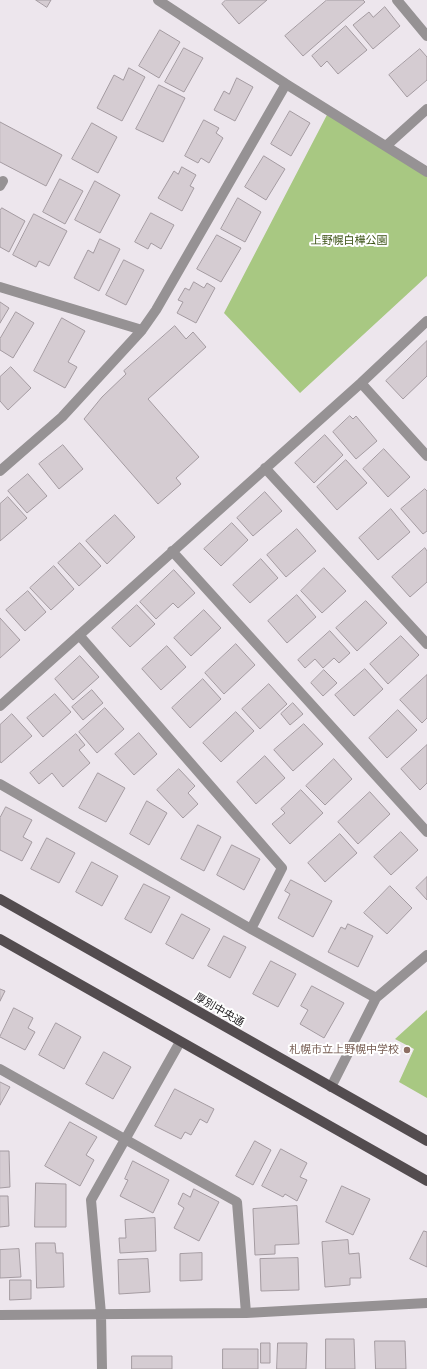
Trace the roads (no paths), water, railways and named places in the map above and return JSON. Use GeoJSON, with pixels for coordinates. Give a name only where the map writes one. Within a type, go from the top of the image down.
{"type":"FeatureCollection","features":[{"type":"Feature","properties":{"kind":"main road","name":"厚別中央通"},"geometry":{"type":"LineString","coordinates":[[0,899],[427,1141]]}},
{"type":"Feature","properties":{"kind":"main road"},"geometry":{"type":"LineString","coordinates":[[0,939],[180,1042],[427,1180]]}},
{"type":"Feature","properties":{"kind":"street"},"geometry":{"type":"LineString","coordinates":[[158,0],[286,84],[427,172]]}},
{"type":"Feature","properties":{"kind":"street"},"geometry":{"type":"LineString","coordinates":[[397,0],[427,36]]}},
{"type":"Feature","properties":{"kind":"street"},"geometry":{"type":"LineString","coordinates":[[0,471],[62,417],[142,330],[160,303],[286,84]]}},
{"type":"Feature","properties":{"kind":"street"},"geometry":{"type":"LineString","coordinates":[[386,146],[427,109]]}},
{"type":"Feature","properties":{"kind":"street"},"geometry":{"type":"LineString","coordinates":[[0,287],[142,330]]}},
{"type":"Feature","properties":{"kind":"street"},"geometry":{"type":"LineString","coordinates":[[0,706],[361,383],[427,321]]}},
{"type":"Feature","properties":{"kind":"street"},"geometry":{"type":"LineString","coordinates":[[361,383],[427,456]]}},
{"type":"Feature","properties":{"kind":"street"},"geometry":{"type":"LineString","coordinates":[[265,468],[427,644]]}},
{"type":"Feature","properties":{"kind":"street"},"geometry":{"type":"LineString","coordinates":[[172,551],[427,832]]}},
{"type":"Feature","properties":{"kind":"street"},"geometry":{"type":"LineString","coordinates":[[79,635],[282,868],[250,929]]}},
{"type":"Feature","properties":{"kind":"street"},"geometry":{"type":"LineString","coordinates":[[0,784],[250,929],[376,998]]}},
{"type":"Feature","properties":{"kind":"street"},"geometry":{"type":"LineString","coordinates":[[331,1087],[376,998],[427,955]]}},
{"type":"Feature","properties":{"kind":"street"},"geometry":{"type":"LineString","coordinates":[[102,1369],[101,1314],[91,1200],[180,1042]]}},
{"type":"Feature","properties":{"kind":"street"},"geometry":{"type":"LineString","coordinates":[[0,1070],[237,1202],[246,1313]]}},
{"type":"Feature","properties":{"kind":"street"},"geometry":{"type":"LineString","coordinates":[[0,1315],[246,1313],[427,1303]]}},
{"type":"Feature","properties":{"kind":"place","name":"札幌市立上野幌中学校"},"geometry":{"type":"Point","coordinates":[407,1050]}},
{"type":"Feature","properties":{"kind":"park label","name":"上野幌白樺公園"},"geometry":{"type":"Point","coordinates":[349,241]}}]}
